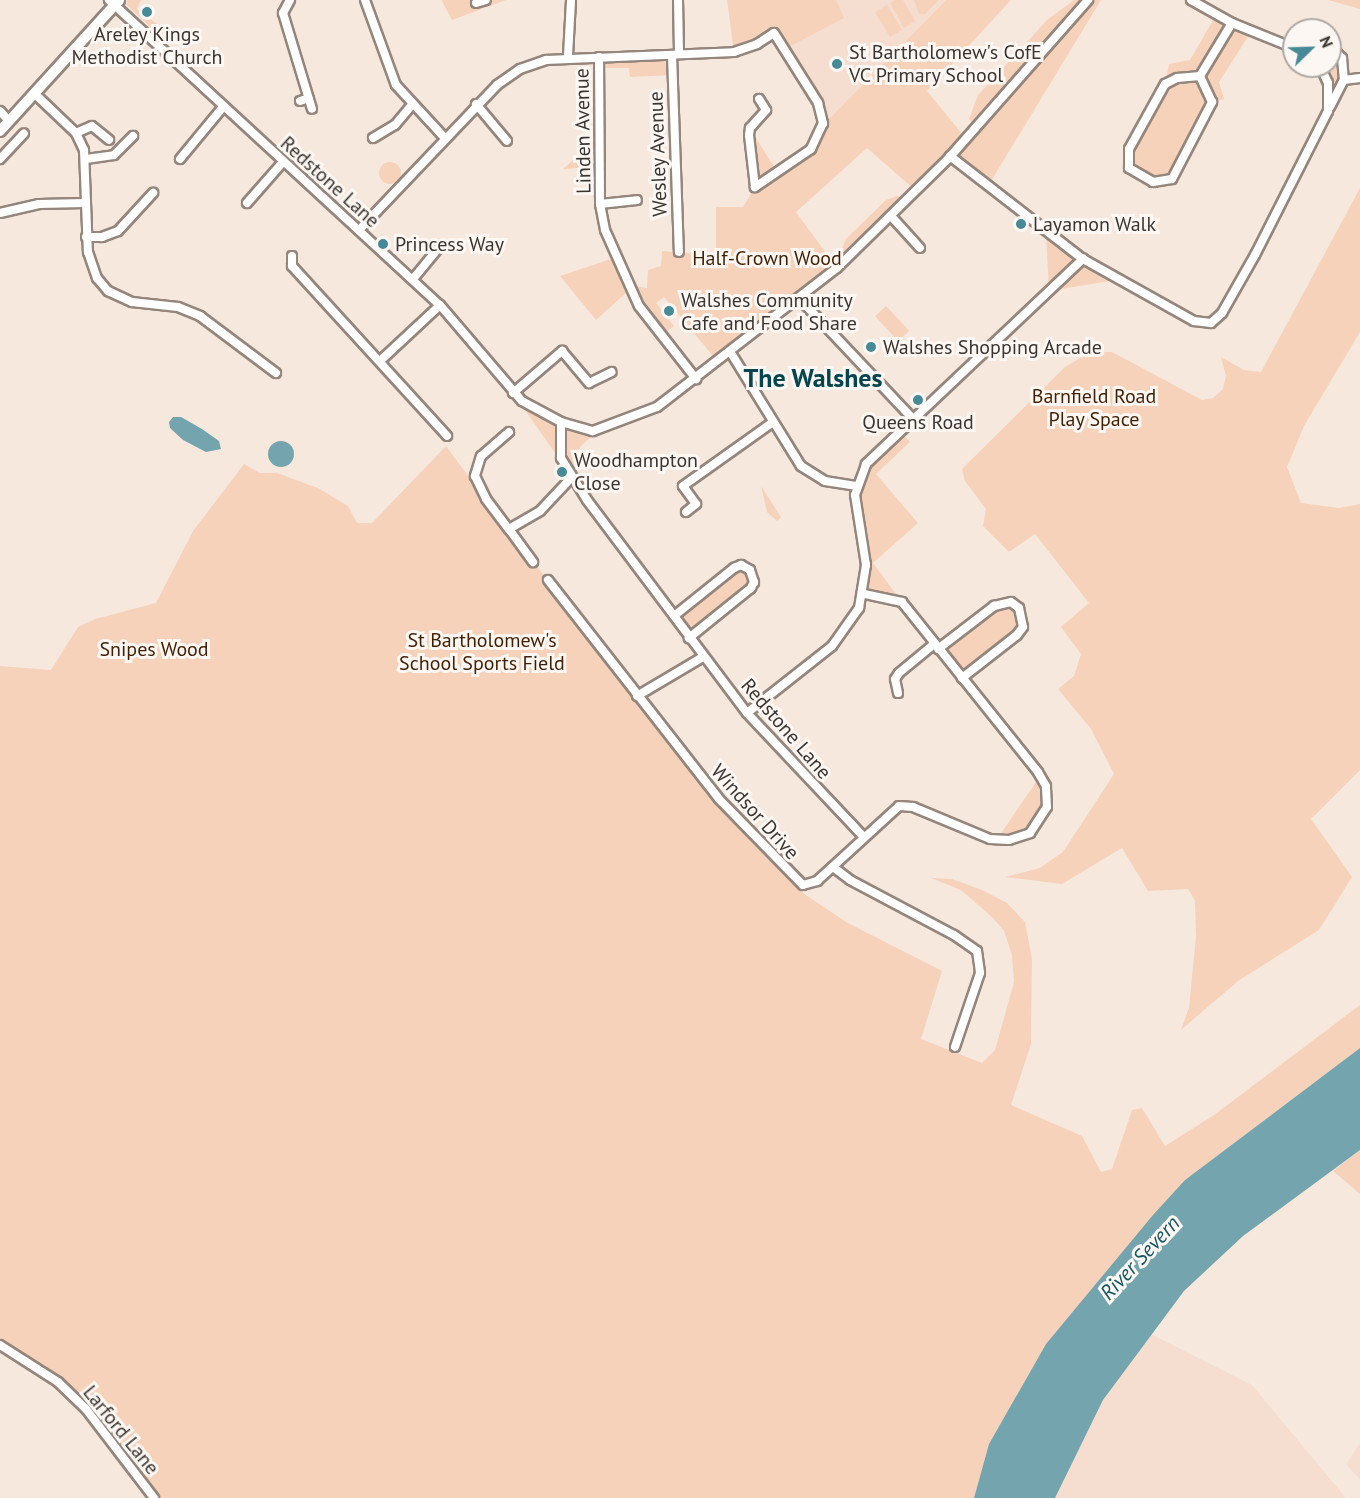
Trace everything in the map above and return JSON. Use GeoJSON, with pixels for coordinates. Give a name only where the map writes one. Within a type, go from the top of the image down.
{"type":"FeatureCollection","features":[{"type":"Feature","properties":{"kind":"main road"},"geometry":{"type":"LineString","coordinates":[[0,131],[114,2]]}},
{"type":"Feature","properties":{"kind":"street"},"geometry":{"type":"LineString","coordinates":[[365,0],[391,74],[412,105],[444,137]]}},
{"type":"Feature","properties":{"kind":"street"},"geometry":{"type":"LineString","coordinates":[[476,3],[486,0]]}},
{"type":"Feature","properties":{"kind":"street"},"geometry":{"type":"LineString","coordinates":[[568,56],[571,0]]}},
{"type":"Feature","properties":{"kind":"street","name":"Wesley Avenue"},"geometry":{"type":"LineString","coordinates":[[678,0],[675,54],[679,252]]}},
{"type":"Feature","properties":{"kind":"street","name":"Redstone Lane"},"geometry":{"type":"LineString","coordinates":[[114,2],[223,107],[440,304],[513,393],[561,422],[593,431],[615,426],[657,407],[799,298],[891,216],[950,156],[1088,0]]}},
{"type":"Feature","properties":{"kind":"street"},"geometry":{"type":"LineString","coordinates":[[1191,0],[1232,23],[1282,42]]}},
{"type":"Feature","properties":{"kind":"street"},"geometry":{"type":"LineString","coordinates":[[285,1],[285,22],[312,109]]}},
{"type":"Feature","properties":{"kind":"street"},"geometry":{"type":"LineString","coordinates":[[1200,76],[1232,23]]}},
{"type":"Feature","properties":{"kind":"street"},"geometry":{"type":"LineString","coordinates":[[359,230],[476,104],[520,69],[568,56],[734,52],[774,33],[818,103],[823,123],[811,149],[755,187],[750,128],[766,110],[759,99]]}},
{"type":"Feature","properties":{"kind":"street","name":"Linden Avenue"},"geometry":{"type":"LineString","coordinates":[[599,57],[600,204],[605,230],[639,306],[696,379]]}},
{"type":"Feature","properties":{"kind":"street"},"geometry":{"type":"LineString","coordinates":[[950,156],[1083,259],[1194,321],[1215,321],[1256,255],[1344,80],[1342,58]]}},
{"type":"Feature","properties":{"kind":"street"},"geometry":{"type":"LineString","coordinates":[[1200,76],[1212,102],[1172,179],[1153,182],[1129,168],[1129,148],[1165,84],[1176,78],[1200,76]]}},
{"type":"Feature","properties":{"kind":"street"},"geometry":{"type":"LineString","coordinates":[[1326,78],[1328,83],[1328,111]]}},
{"type":"Feature","properties":{"kind":"street"},"geometry":{"type":"LineString","coordinates":[[1344,80],[1360,78]]}},
{"type":"Feature","properties":{"kind":"street"},"geometry":{"type":"LineString","coordinates":[[35,94],[76,133],[86,159],[86,237],[91,264],[108,291],[132,302],[178,307],[200,316],[276,373]]}},
{"type":"Feature","properties":{"kind":"street"},"geometry":{"type":"LineString","coordinates":[[300,101],[309,98]]}},
{"type":"Feature","properties":{"kind":"street"},"geometry":{"type":"LineString","coordinates":[[476,104],[507,141]]}},
{"type":"Feature","properties":{"kind":"street"},"geometry":{"type":"LineString","coordinates":[[373,138],[395,125],[412,105]]}},
{"type":"Feature","properties":{"kind":"street"},"geometry":{"type":"LineString","coordinates":[[180,159],[223,107]]}},
{"type":"Feature","properties":{"kind":"street"},"geometry":{"type":"LineString","coordinates":[[0,111],[9,122]]}},
{"type":"Feature","properties":{"kind":"street"},"geometry":{"type":"LineString","coordinates":[[76,133],[92,126],[109,140]]}},
{"type":"Feature","properties":{"kind":"street"},"geometry":{"type":"LineString","coordinates":[[0,159],[24,133]]}},
{"type":"Feature","properties":{"kind":"street"},"geometry":{"type":"LineString","coordinates":[[86,159],[114,155],[133,136]]}},
{"type":"Feature","properties":{"kind":"street"},"geometry":{"type":"LineString","coordinates":[[247,203],[283,162]]}},
{"type":"Feature","properties":{"kind":"street"},"geometry":{"type":"LineString","coordinates":[[86,237],[102,237],[118,231],[153,193]]}},
{"type":"Feature","properties":{"kind":"street","name":"Linden Avenue"},"geometry":{"type":"LineString","coordinates":[[600,204],[637,200]]}},
{"type":"Feature","properties":{"kind":"street"},"geometry":{"type":"LineString","coordinates":[[0,213],[39,204],[85,203]]}},
{"type":"Feature","properties":{"kind":"street"},"geometry":{"type":"LineString","coordinates":[[891,216],[920,248]]}},
{"type":"Feature","properties":{"kind":"street"},"geometry":{"type":"LineString","coordinates":[[413,279],[441,245]]}},
{"type":"Feature","properties":{"kind":"street"},"geometry":{"type":"LineString","coordinates":[[292,256],[292,266],[447,436]]}},
{"type":"Feature","properties":{"kind":"street"},"geometry":{"type":"LineString","coordinates":[[747,713],[832,646],[852,621],[863,594],[866,565],[856,514],[856,486],[866,464],[912,418],[1083,259]]}},
{"type":"Feature","properties":{"kind":"street"},"geometry":{"type":"LineString","coordinates":[[799,298],[912,418]]}},
{"type":"Feature","properties":{"kind":"street"},"geometry":{"type":"LineString","coordinates":[[380,361],[440,304]]}},
{"type":"Feature","properties":{"kind":"street"},"geometry":{"type":"LineString","coordinates":[[513,393],[562,351],[590,383],[612,372]]}},
{"type":"Feature","properties":{"kind":"street"},"geometry":{"type":"LineString","coordinates":[[731,352],[805,471],[825,481],[856,486]]}},
{"type":"Feature","properties":{"kind":"street","name":"Redstone Lane"},"geometry":{"type":"LineString","coordinates":[[561,422],[560,452],[572,477],[689,638],[747,713],[864,837]]}},
{"type":"Feature","properties":{"kind":"street"},"geometry":{"type":"LineString","coordinates":[[686,512],[696,504],[683,486],[773,422]]}},
{"type":"Feature","properties":{"kind":"street"},"geometry":{"type":"LineString","coordinates":[[509,432],[481,456],[475,476],[486,499],[533,562]]}},
{"type":"Feature","properties":{"kind":"street"},"geometry":{"type":"LineString","coordinates":[[508,529],[540,511],[572,477]]}},
{"type":"Feature","properties":{"kind":"street"},"geometry":{"type":"LineString","coordinates":[[674,616],[734,568],[741,565],[750,570],[754,582],[751,588],[689,638]]}},
{"type":"Feature","properties":{"kind":"street","name":"Windsor Drive"},"geometry":{"type":"LineString","coordinates":[[548,580],[719,800],[796,881],[809,885],[833,867],[864,837],[903,805],[997,839],[1030,833],[1044,817],[1048,797],[1041,775],[962,678]]}},
{"type":"Feature","properties":{"kind":"street"},"geometry":{"type":"LineString","coordinates":[[863,594],[902,602],[936,646],[962,678],[1017,635],[1023,627],[1019,608],[1011,602],[993,606],[936,646],[898,673],[898,693]]}},
{"type":"Feature","properties":{"kind":"street"},"geometry":{"type":"LineString","coordinates":[[637,696],[703,657]]}},
{"type":"Feature","properties":{"kind":"street"},"geometry":{"type":"LineString","coordinates":[[833,867],[850,880],[954,934],[977,951],[980,973],[956,1047]]}},
{"type":"Feature","properties":{"kind":"street","name":"Larford Lane"},"geometry":{"type":"LineString","coordinates":[[0,1345],[58,1382],[86,1409],[154,1498]]}},
{"type":"Feature","properties":{"kind":"shaded area","name":"St Bartholomew's CofE VC Primary School"},"geometry":{"type":"Polygon","coordinates":[[[727,0],[946,0],[828,120],[781,40],[727,0]]]}},
{"type":"Feature","properties":{"kind":"shaded area"},"geometry":{"type":"Polygon","coordinates":[[[1149,1333],[1252,1385],[1346,1498],[1055,1498],[1103,1400],[1149,1333]]]}},
{"type":"Feature","properties":{"kind":"shaded area"},"geometry":{"type":"Polygon","coordinates":[[[1360,1443],[1360,1480],[1346,1464],[1360,1443]]]}},
{"type":"Feature","properties":{"kind":"green space"},"geometry":{"type":"Polygon","coordinates":[[[127,0],[141,0],[137,9],[168,32],[163,39],[127,5],[127,0]]]}},
{"type":"Feature","properties":{"kind":"green space"},"geometry":{"type":"Polygon","coordinates":[[[442,0],[506,0],[452,20],[442,1],[442,0]]]}},
{"type":"Feature","properties":{"kind":"green space"},"geometry":{"type":"Polygon","coordinates":[[[727,0],[836,0],[844,18],[785,49],[774,33],[734,52],[727,0]]]}},
{"type":"Feature","properties":{"kind":"green space"},"geometry":{"type":"Polygon","coordinates":[[[903,0],[915,21],[904,28],[890,3],[903,0]]]}},
{"type":"Feature","properties":{"kind":"green space"},"geometry":{"type":"Polygon","coordinates":[[[914,0],[939,0],[925,14],[919,14],[914,0]]]}},
{"type":"Feature","properties":{"kind":"green space","name":"Half-Crown Wood"},"geometry":{"type":"Polygon","coordinates":[[[946,0],[1011,0],[927,91],[964,136],[974,125],[969,119],[978,95],[1048,19],[1074,0],[1101,0],[988,186],[950,156],[915,190],[867,148],[796,212],[837,268],[718,362],[664,297],[656,303],[674,326],[666,332],[634,286],[647,288],[648,270],[661,266],[662,251],[716,255],[716,207],[743,207],[755,187],[750,128],[777,172],[811,149],[828,120],[946,0]]]}},
{"type":"Feature","properties":{"kind":"green space"},"geometry":{"type":"Polygon","coordinates":[[[1328,0],[1360,0],[1360,9],[1328,0]]]}},
{"type":"Feature","properties":{"kind":"green space"},"geometry":{"type":"Polygon","coordinates":[[[887,5],[902,30],[890,37],[875,12],[887,5]]]}},
{"type":"Feature","properties":{"kind":"green space"},"geometry":{"type":"Polygon","coordinates":[[[1216,15],[1251,32],[1219,82],[1224,99],[1212,102],[1172,179],[1164,183],[1129,168],[1129,149],[1165,84],[1169,64],[1190,60],[1216,15]]]}},
{"type":"Feature","properties":{"kind":"green space"},"geometry":{"type":"Polygon","coordinates":[[[672,55],[672,75],[630,77],[629,68],[598,68],[599,57],[672,55]]]}},
{"type":"Feature","properties":{"kind":"green space"},"geometry":{"type":"Polygon","coordinates":[[[1342,71],[1344,80],[1329,100],[1323,78],[1342,78],[1342,71]]]}},
{"type":"Feature","properties":{"kind":"green space"},"geometry":{"type":"Polygon","coordinates":[[[599,137],[600,167],[563,169],[599,137]]]}},
{"type":"Feature","properties":{"kind":"green space"},"geometry":{"type":"Polygon","coordinates":[[[390,162],[398,165],[401,173],[398,181],[390,184],[382,181],[379,173],[382,165],[390,162]]]}},
{"type":"Feature","properties":{"kind":"green space","name":"Barnfield Road Play Space"},"geometry":{"type":"Polygon","coordinates":[[[1360,188],[1360,332],[1304,426],[1287,467],[1301,503],[1339,508],[1360,504],[1360,770],[1311,819],[1352,877],[1319,930],[1238,981],[1181,1030],[1189,1008],[1196,936],[1195,901],[1188,889],[1148,891],[1122,848],[1062,884],[1005,877],[1040,868],[1063,852],[1114,774],[1091,729],[1058,689],[1074,676],[1081,654],[1061,627],[1089,603],[1035,534],[1009,552],[983,526],[986,509],[965,481],[962,469],[1065,367],[1090,352],[1112,352],[1202,400],[1213,398],[1223,389],[1226,376],[1221,357],[1244,370],[1261,372],[1360,188]]]}},
{"type":"Feature","properties":{"kind":"green space"},"geometry":{"type":"Polygon","coordinates":[[[897,196],[907,199],[844,261],[841,251],[846,239],[886,200],[897,196]]]}},
{"type":"Feature","properties":{"kind":"green space"},"geometry":{"type":"Polygon","coordinates":[[[1046,233],[1116,280],[1049,291],[1046,233]]]}},
{"type":"Feature","properties":{"kind":"green space"},"geometry":{"type":"Polygon","coordinates":[[[611,259],[627,292],[596,320],[560,276],[611,259]]]}},
{"type":"Feature","properties":{"kind":"green space"},"geometry":{"type":"Polygon","coordinates":[[[886,306],[909,331],[898,341],[875,316],[886,306]]]}},
{"type":"Feature","properties":{"kind":"green space"},"geometry":{"type":"Polygon","coordinates":[[[513,393],[540,412],[598,430],[577,450],[572,477],[513,393]]]}},
{"type":"Feature","properties":{"kind":"green space"},"geometry":{"type":"Polygon","coordinates":[[[899,430],[910,442],[876,474],[918,523],[873,563],[902,602],[863,594],[866,579],[855,495],[858,480],[899,430]]]}},
{"type":"Feature","properties":{"kind":"green space"},"geometry":{"type":"Polygon","coordinates":[[[446,446],[471,480],[488,513],[493,509],[687,761],[803,893],[846,922],[942,971],[921,1039],[982,1063],[995,1050],[1014,982],[1012,955],[1004,931],[992,917],[961,890],[931,878],[952,879],[982,890],[1007,903],[1025,922],[1032,959],[1031,1044],[1011,1105],[1082,1136],[1101,1172],[1112,1169],[1132,1110],[1142,1108],[1165,1146],[1214,1115],[1360,1005],[1360,1048],[1185,1180],[1046,1344],[989,1444],[974,1498],[154,1498],[86,1409],[45,1368],[0,1339],[0,666],[51,670],[78,627],[95,619],[156,603],[193,531],[244,464],[260,473],[277,473],[318,488],[348,506],[357,523],[372,523],[446,446]]]}},
{"type":"Feature","properties":{"kind":"green space"},"geometry":{"type":"Polygon","coordinates":[[[761,486],[781,517],[777,521],[767,512],[761,486]]]}},
{"type":"Feature","properties":{"kind":"green space"},"geometry":{"type":"Polygon","coordinates":[[[743,569],[750,576],[749,585],[697,627],[687,628],[682,617],[685,612],[743,569]]]}},
{"type":"Feature","properties":{"kind":"green space"},"geometry":{"type":"Polygon","coordinates":[[[1002,602],[1019,608],[1023,627],[962,678],[938,649],[1002,602]]]}},
{"type":"Feature","properties":{"kind":"green space"},"geometry":{"type":"Polygon","coordinates":[[[1041,775],[1048,797],[1030,833],[997,839],[1041,775]]]}},
{"type":"Feature","properties":{"kind":"green space"},"geometry":{"type":"Polygon","coordinates":[[[1360,1150],[1360,1194],[1333,1171],[1360,1150]]]}},
{"type":"Feature","properties":{"kind":"water"},"geometry":{"type":"Polygon","coordinates":[[[173,417],[181,417],[202,429],[219,441],[221,449],[206,452],[183,440],[170,428],[169,422],[173,417]]]}},
{"type":"Feature","properties":{"kind":"water"},"geometry":{"type":"Polygon","coordinates":[[[281,441],[290,445],[294,454],[290,463],[281,467],[272,463],[268,454],[272,445],[281,441]]]}},
{"type":"Feature","properties":{"kind":"water","name":"River Severn"},"geometry":{"type":"Polygon","coordinates":[[[1360,1048],[1360,1150],[1243,1236],[1184,1291],[1103,1400],[1055,1498],[974,1498],[989,1444],[1046,1344],[1153,1215],[1185,1180],[1360,1048]]]}},
{"type":"Feature","properties":{"kind":"place","name":"Areley Kings Methodist Church"},"geometry":{"type":"Point","coordinates":[147,12]}},
{"type":"Feature","properties":{"kind":"place","name":"St Bartholomew's CofE VC Primary School"},"geometry":{"type":"Point","coordinates":[837,64]}},
{"type":"Feature","properties":{"kind":"place","name":"Layamon Walk"},"geometry":{"type":"Point","coordinates":[1021,224]}},
{"type":"Feature","properties":{"kind":"place","name":"Princess Way"},"geometry":{"type":"Point","coordinates":[383,244]}},
{"type":"Feature","properties":{"kind":"place","name":"Walshes Community Cafe and Food Share"},"geometry":{"type":"Point","coordinates":[669,311]}},
{"type":"Feature","properties":{"kind":"place","name":"Walshes Shopping Arcade"},"geometry":{"type":"Point","coordinates":[871,347]}},
{"type":"Feature","properties":{"kind":"place","name":"Queens Road"},"geometry":{"type":"Point","coordinates":[918,400]}},
{"type":"Feature","properties":{"kind":"place","name":"Woodhampton Close"},"geometry":{"type":"Point","coordinates":[562,472]}},
{"type":"Feature","properties":{"kind":"district","name":"The Walshes"},"geometry":{"type":"Point","coordinates":[813,378]}},
{"type":"Feature","properties":{"kind":"park label","name":"Snipes Wood"},"geometry":{"type":"Point","coordinates":[154,649]}},
{"type":"Feature","properties":{"kind":"park label","name":"St Bartholomew's School Sports Field"},"geometry":{"type":"Point","coordinates":[482,652]}}]}
